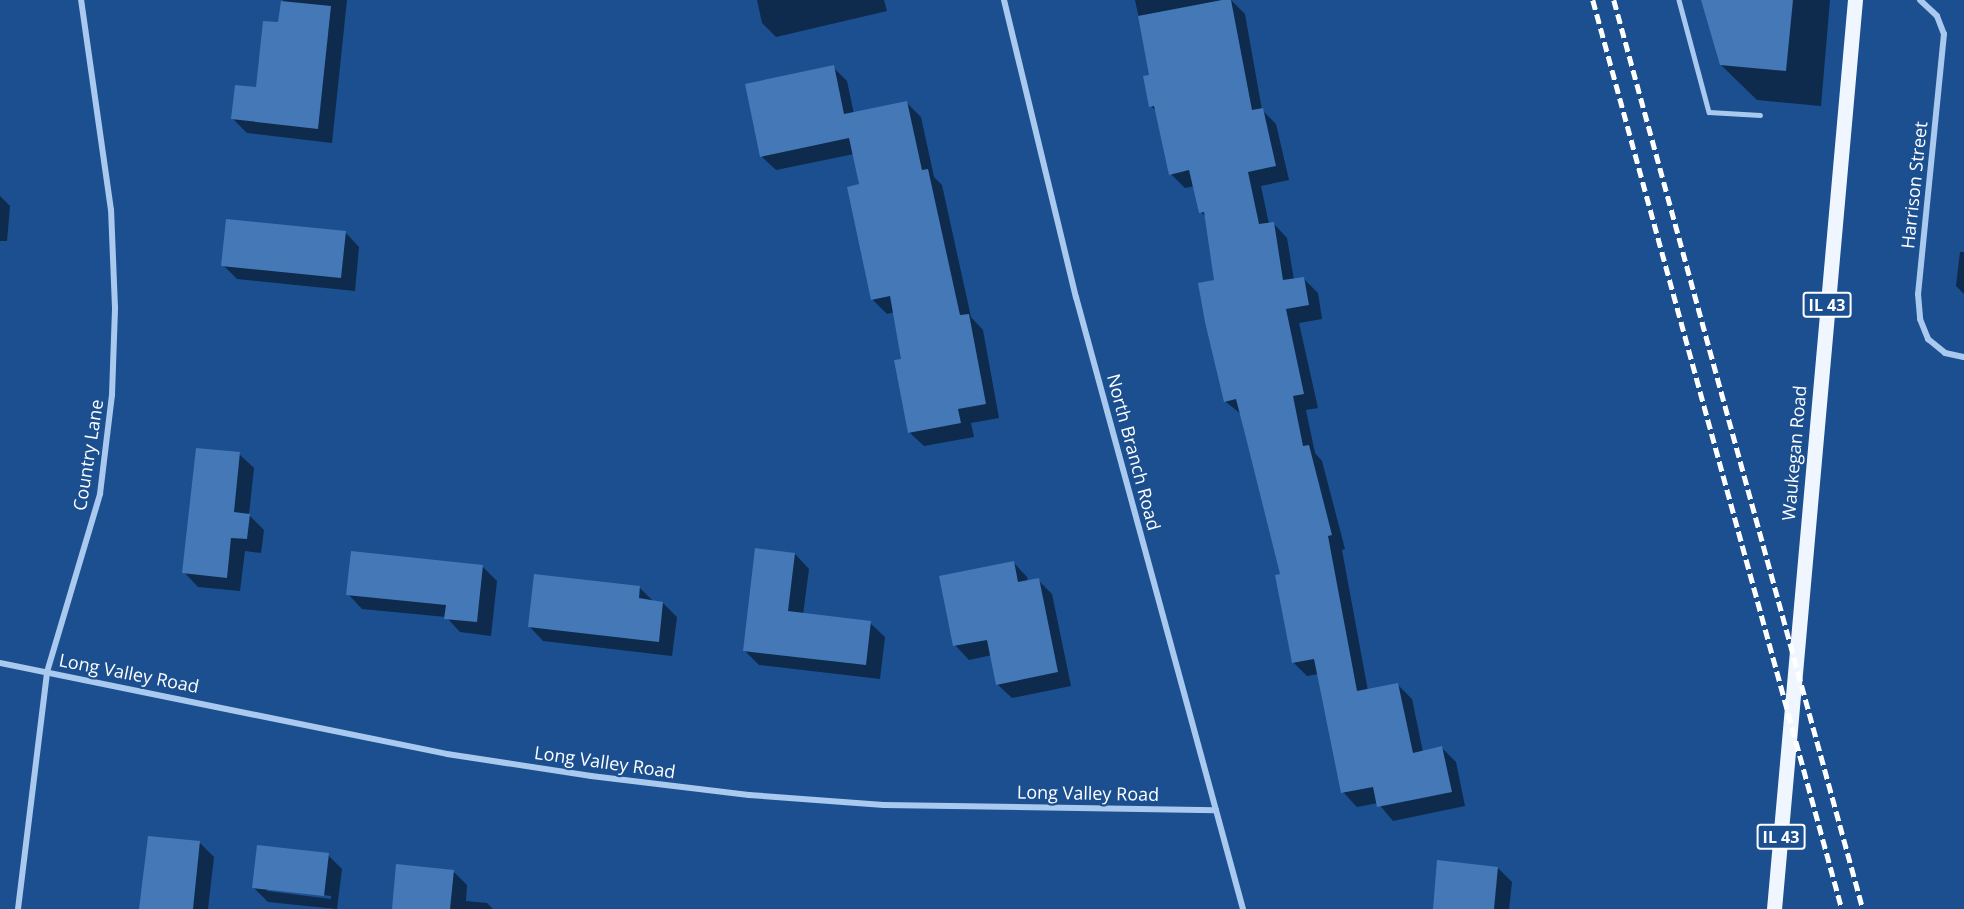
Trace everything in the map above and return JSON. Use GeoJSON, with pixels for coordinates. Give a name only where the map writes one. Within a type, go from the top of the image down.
{"type":"FeatureCollection","features":[{"type":"Feature","properties":{"kind":"main road","name":"Waukegan Road"},"geometry":{"type":"LineString","coordinates":[[1774,909],[1854,0]]}},
{"type":"Feature","properties":{"kind":"street","name":"Country Lane"},"geometry":{"type":"LineString","coordinates":[[18,909],[47,672],[100,494],[112,395],[115,308],[111,210],[81,0]]}},
{"type":"Feature","properties":{"kind":"street","name":"North Branch Road"},"geometry":{"type":"LineString","coordinates":[[1004,0],[1076,297],[1243,909]]}},
{"type":"Feature","properties":{"kind":"street","name":"Harrison Street"},"geometry":{"type":"LineString","coordinates":[[1920,0],[1937,16],[1944,34],[1918,294],[1920,319],[1928,339],[1945,353],[1964,357]]}},
{"type":"Feature","properties":{"kind":"street","name":"Long Valley Road"},"geometry":{"type":"LineString","coordinates":[[0,663],[447,754],[591,776],[749,795],[884,805],[1216,810]]}},
{"type":"Feature","properties":{"kind":"lane"},"geometry":{"type":"LineString","coordinates":[[1679,0],[1709,112],[1760,115]]}},
{"type":"Feature","properties":{"kind":"building"},"geometry":{"type":"Polygon","coordinates":[[[1231,0],[1252,110],[1263,108],[1276,166],[1248,172],[1259,224],[1274,222],[1283,280],[1304,277],[1309,305],[1286,309],[1304,394],[1293,396],[1303,446],[1309,445],[1332,535],[1328,536],[1357,691],[1398,683],[1413,753],[1442,746],[1452,792],[1377,807],[1373,787],[1341,793],[1314,659],[1292,663],[1275,575],[1280,574],[1246,438],[1236,399],[1224,402],[1205,322],[1198,283],[1214,280],[1204,212],[1199,213],[1189,170],[1169,175],[1154,106],[1149,107],[1143,76],[1149,75],[1138,16],[1231,0]]]}},
{"type":"Feature","properties":{"kind":"building"},"geometry":{"type":"Polygon","coordinates":[[[1701,0],[1793,0],[1786,71],[1720,65],[1701,0]]]}},
{"type":"Feature","properties":{"kind":"building"},"geometry":{"type":"Polygon","coordinates":[[[281,1],[331,6],[318,129],[231,119],[235,85],[256,87],[263,21],[278,22],[281,1]]]}},
{"type":"Feature","properties":{"kind":"building"},"geometry":{"type":"Polygon","coordinates":[[[834,65],[844,114],[907,101],[922,170],[928,169],[960,315],[969,314],[986,404],[958,409],[961,423],[908,433],[894,360],[901,359],[890,296],[871,300],[847,187],[859,184],[849,138],[760,157],[745,84],[834,65]]]}},
{"type":"Feature","properties":{"kind":"building"},"geometry":{"type":"Polygon","coordinates":[[[226,219],[346,231],[341,278],[221,266],[226,219]]]}},
{"type":"Feature","properties":{"kind":"building"},"geometry":{"type":"Polygon","coordinates":[[[196,448],[240,452],[234,512],[250,514],[247,539],[231,538],[227,578],[182,573],[196,448]]]}},
{"type":"Feature","properties":{"kind":"building"},"geometry":{"type":"Polygon","coordinates":[[[755,548],[795,553],[788,611],[871,621],[866,665],[743,651],[755,548]]]}},
{"type":"Feature","properties":{"kind":"building"},"geometry":{"type":"Polygon","coordinates":[[[351,551],[483,565],[477,622],[444,619],[446,605],[346,595],[351,551]]]}},
{"type":"Feature","properties":{"kind":"building"},"geometry":{"type":"Polygon","coordinates":[[[1014,561],[1018,582],[1039,578],[1058,672],[996,685],[987,640],[953,646],[939,576],[1014,561]]]}},
{"type":"Feature","properties":{"kind":"building"},"geometry":{"type":"Polygon","coordinates":[[[534,574],[640,586],[639,598],[663,602],[659,642],[528,627],[534,574]]]}},
{"type":"Feature","properties":{"kind":"building"},"geometry":{"type":"Polygon","coordinates":[[[148,836],[200,841],[193,909],[139,909],[148,836]]]}},
{"type":"Feature","properties":{"kind":"building"},"geometry":{"type":"Polygon","coordinates":[[[257,845],[329,853],[324,896],[252,888],[257,845]]]}},
{"type":"Feature","properties":{"kind":"building"},"geometry":{"type":"Polygon","coordinates":[[[1437,860],[1498,867],[1494,909],[1433,909],[1437,860]]]}},
{"type":"Feature","properties":{"kind":"building"},"geometry":{"type":"Polygon","coordinates":[[[396,864],[454,870],[450,909],[392,909],[396,864]]]}},
{"type":"Feature","properties":{"kind":"railway"},"geometry":{"type":"LineString","coordinates":[[1593,0],[1842,909]]}},
{"type":"Feature","properties":{"kind":"railway"},"geometry":{"type":"LineString","coordinates":[[1614,0],[1863,909]]}}]}
